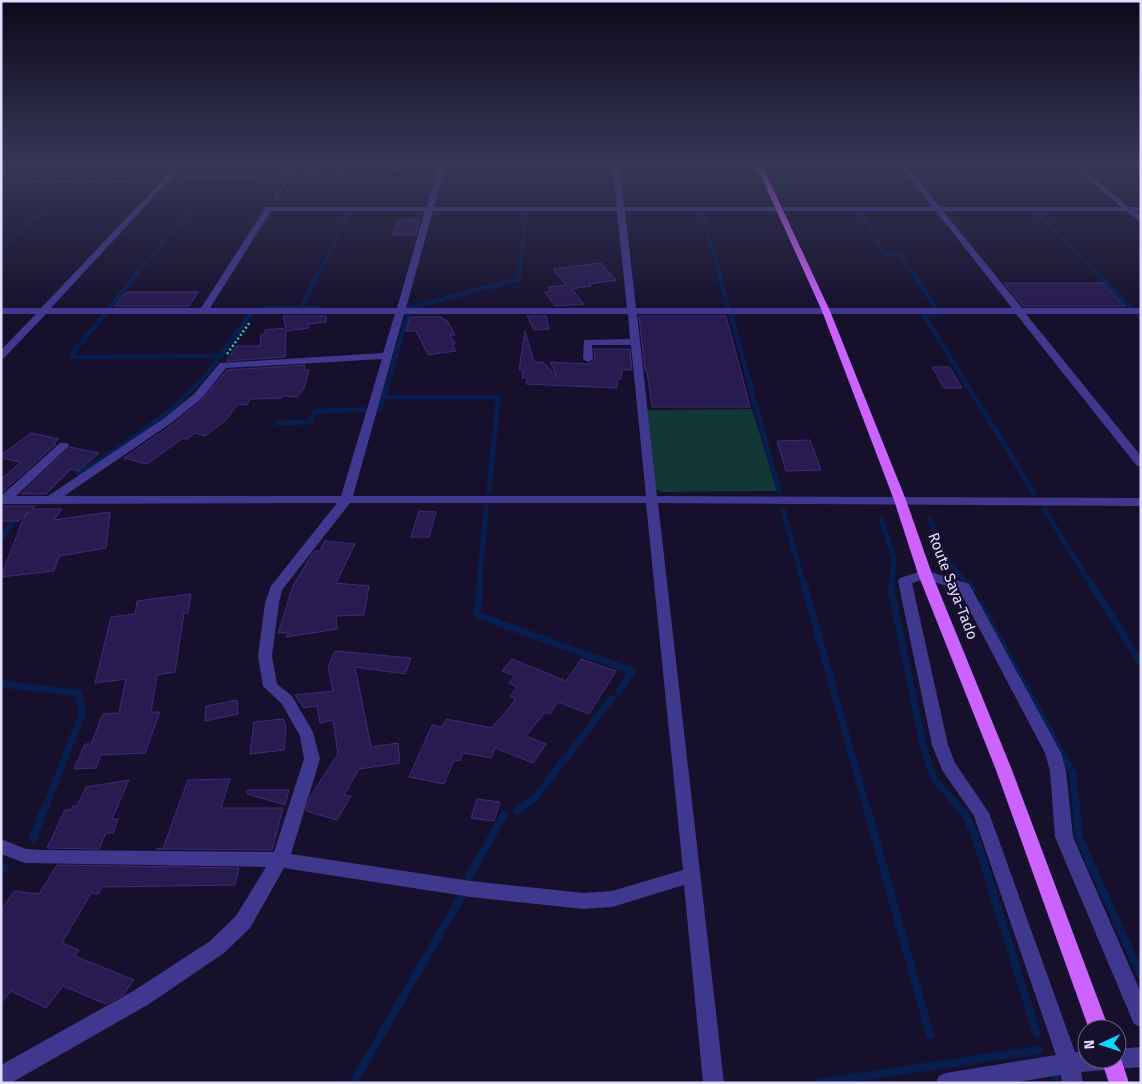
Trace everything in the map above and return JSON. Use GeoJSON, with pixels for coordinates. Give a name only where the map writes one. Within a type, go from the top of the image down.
{"type":"FeatureCollection","features":[{"type":"Feature","properties":{"kind":"main road","name":"Route Saya-Tado"},"geometry":{"type":"LineString","coordinates":[[782,214],[826,311],[900,500],[925,574],[1004,770],[1096,1019]]}},
{"type":"Feature","properties":{"kind":"main road"},"geometry":{"type":"LineString","coordinates":[[1114,1069],[1119,1083]]}},
{"type":"Feature","properties":{"kind":"street"},"geometry":{"type":"LineString","coordinates":[[1,356],[134,214]]}},
{"type":"Feature","properties":{"kind":"street"},"geometry":{"type":"LineString","coordinates":[[204,311],[266,214]]}},
{"type":"Feature","properties":{"kind":"street"},"geometry":{"type":"LineString","coordinates":[[1,1077],[142,997],[217,947],[243,922],[280,860],[312,759],[308,736],[287,700],[270,686],[265,656],[272,603],[276,589],[346,500],[430,214]]}},
{"type":"Feature","properties":{"kind":"street"},"geometry":{"type":"LineString","coordinates":[[622,214],[714,1083]]}},
{"type":"Feature","properties":{"kind":"street"},"geometry":{"type":"LineString","coordinates":[[942,214],[1141,464]]}},
{"type":"Feature","properties":{"kind":"street"},"geometry":{"type":"LineString","coordinates":[[1,311],[1141,311]]}},
{"type":"Feature","properties":{"kind":"street"},"geometry":{"type":"LineString","coordinates":[[588,359],[587,342],[635,342]]}},
{"type":"Feature","properties":{"kind":"street"},"geometry":{"type":"LineString","coordinates":[[51,500],[170,419],[198,396],[224,364],[387,356]]}},
{"type":"Feature","properties":{"kind":"street"},"geometry":{"type":"LineString","coordinates":[[3,500],[64,445]]}},
{"type":"Feature","properties":{"kind":"street"},"geometry":{"type":"LineString","coordinates":[[3,500],[652,499],[1141,502]]}},
{"type":"Feature","properties":{"kind":"street"},"geometry":{"type":"LineString","coordinates":[[1082,1083],[1073,1069],[981,813],[948,766],[940,745],[905,581],[925,574],[964,587],[1052,753],[1058,771],[1064,837],[1141,1017]]}},
{"type":"Feature","properties":{"kind":"street"},"geometry":{"type":"LineString","coordinates":[[1,846],[25,856],[43,857],[280,860],[471,889],[584,901],[612,899],[693,875]]}},
{"type":"Feature","properties":{"kind":"street"},"geometry":{"type":"LineString","coordinates":[[946,1083],[1073,1069],[1141,1057]]}},
{"type":"Feature","properties":{"kind":"path"},"geometry":{"type":"LineString","coordinates":[[224,364],[222,362],[258,311]]}},
{"type":"Feature","properties":{"kind":"green space"},"geometry":{"type":"Polygon","coordinates":[[[752,409],[777,491],[663,492],[656,489],[647,410],[752,409]]]}},
{"type":"Feature","properties":{"kind":"building"},"geometry":{"type":"Polygon","coordinates":[[[420,219],[416,235],[392,235],[397,221],[420,219]]]}},
{"type":"Feature","properties":{"kind":"building"},"geometry":{"type":"Polygon","coordinates":[[[601,263],[616,280],[572,289],[584,304],[555,306],[545,292],[551,291],[548,287],[566,285],[553,269],[601,263]]]}},
{"type":"Feature","properties":{"kind":"building"},"geometry":{"type":"Polygon","coordinates":[[[1004,283],[1103,283],[1125,306],[1023,306],[1004,283]]]}},
{"type":"Feature","properties":{"kind":"building"},"geometry":{"type":"Polygon","coordinates":[[[126,292],[198,292],[189,306],[115,306],[126,292]]]}},
{"type":"Feature","properties":{"kind":"building"},"geometry":{"type":"Polygon","coordinates":[[[283,316],[326,316],[327,319],[325,319],[326,322],[308,324],[309,328],[286,331],[285,357],[226,361],[237,346],[260,346],[261,335],[265,334],[265,330],[286,328],[283,316]]]}},
{"type":"Feature","properties":{"kind":"building"},"geometry":{"type":"Polygon","coordinates":[[[527,316],[546,316],[549,329],[534,330],[527,316]]]}},
{"type":"Feature","properties":{"kind":"building"},"geometry":{"type":"Polygon","coordinates":[[[639,316],[726,316],[750,407],[652,407],[647,371],[645,371],[639,316]]]}},
{"type":"Feature","properties":{"kind":"building"},"geometry":{"type":"Polygon","coordinates":[[[410,317],[442,317],[444,320],[447,320],[455,335],[450,335],[455,344],[452,344],[456,351],[428,355],[416,331],[406,331],[410,317]]]}},
{"type":"Feature","properties":{"kind":"building"},"geometry":{"type":"Polygon","coordinates":[[[525,331],[534,362],[543,362],[558,378],[550,362],[589,364],[595,359],[594,349],[630,349],[632,370],[622,370],[617,388],[526,384],[527,378],[522,378],[523,370],[519,370],[525,331]]]}},
{"type":"Feature","properties":{"kind":"building"},"geometry":{"type":"Polygon","coordinates":[[[305,365],[304,370],[309,370],[304,388],[297,397],[282,396],[281,398],[250,399],[247,405],[238,404],[226,420],[205,436],[195,433],[187,439],[183,438],[147,464],[124,458],[175,423],[203,399],[227,370],[305,365]]]}},
{"type":"Feature","properties":{"kind":"building"},"geometry":{"type":"Polygon","coordinates":[[[932,367],[949,367],[962,388],[944,388],[932,367]]]}},
{"type":"Feature","properties":{"kind":"building"},"geometry":{"type":"Polygon","coordinates":[[[31,433],[59,439],[53,443],[56,444],[1,493],[1,479],[21,462],[1,458],[1,455],[31,433]]]}},
{"type":"Feature","properties":{"kind":"building"},"geometry":{"type":"Polygon","coordinates":[[[810,440],[821,470],[786,471],[777,441],[810,440]]]}},
{"type":"Feature","properties":{"kind":"building"},"geometry":{"type":"Polygon","coordinates":[[[70,447],[99,453],[78,471],[71,469],[46,494],[21,494],[70,447]]]}},
{"type":"Feature","properties":{"kind":"building"},"geometry":{"type":"Polygon","coordinates":[[[1,506],[35,506],[32,509],[62,509],[54,520],[110,512],[106,548],[59,556],[54,571],[1,577],[22,522],[28,512],[19,521],[1,521],[1,506]]]}},
{"type":"Feature","properties":{"kind":"building"},"geometry":{"type":"Polygon","coordinates":[[[419,511],[436,512],[429,537],[411,537],[419,511]]]}},
{"type":"Feature","properties":{"kind":"building"},"geometry":{"type":"Polygon","coordinates":[[[325,541],[355,544],[336,583],[369,586],[364,615],[336,616],[337,629],[286,637],[289,633],[278,633],[293,586],[311,556],[315,551],[320,551],[325,541]]]}},
{"type":"Feature","properties":{"kind":"building"},"geometry":{"type":"Polygon","coordinates":[[[191,594],[188,613],[184,613],[175,672],[157,675],[151,712],[160,712],[145,753],[101,755],[96,768],[74,769],[85,744],[91,744],[103,714],[119,713],[126,679],[95,683],[111,617],[135,614],[137,601],[191,594]]]}},
{"type":"Feature","properties":{"kind":"building"},"geometry":{"type":"Polygon","coordinates":[[[335,651],[411,658],[405,674],[355,667],[371,747],[398,743],[400,763],[359,769],[344,795],[351,796],[337,820],[306,811],[310,797],[338,754],[333,720],[320,723],[317,706],[304,708],[295,695],[333,691],[328,667],[335,651]]]}},
{"type":"Feature","properties":{"kind":"building"},"geometry":{"type":"Polygon","coordinates":[[[512,659],[566,681],[581,659],[616,671],[589,714],[558,702],[550,714],[545,712],[526,736],[546,744],[533,763],[495,748],[491,758],[463,753],[460,761],[454,760],[444,784],[409,777],[432,725],[442,727],[446,719],[492,728],[516,699],[510,696],[517,687],[509,683],[515,676],[502,671],[512,659]]]}},
{"type":"Feature","properties":{"kind":"building"},"geometry":{"type":"Polygon","coordinates":[[[237,700],[238,714],[205,721],[206,706],[237,700]]]}},
{"type":"Feature","properties":{"kind":"building"},"geometry":{"type":"Polygon","coordinates":[[[283,719],[286,727],[284,750],[250,754],[254,722],[283,719]]]}},
{"type":"Feature","properties":{"kind":"building"},"geometry":{"type":"Polygon","coordinates":[[[230,779],[221,808],[283,808],[272,850],[156,849],[163,848],[188,780],[230,779]]]}},
{"type":"Feature","properties":{"kind":"building"},"geometry":{"type":"Polygon","coordinates":[[[129,780],[112,819],[118,819],[113,833],[106,833],[99,849],[47,848],[65,810],[71,810],[73,806],[77,806],[86,787],[129,780]]]}},
{"type":"Feature","properties":{"kind":"building"},"geometry":{"type":"Polygon","coordinates":[[[247,790],[289,790],[285,805],[247,794],[247,790]]]}},
{"type":"Feature","properties":{"kind":"building"},"geometry":{"type":"Polygon","coordinates":[[[477,799],[500,802],[494,821],[471,818],[477,799]]]}},
{"type":"Feature","properties":{"kind":"building"},"geometry":{"type":"Polygon","coordinates":[[[57,865],[239,868],[235,885],[102,887],[98,894],[91,893],[62,943],[79,950],[75,956],[134,980],[123,995],[106,1004],[63,986],[46,1008],[11,991],[1,1003],[1,911],[14,891],[39,894],[57,865]]]}},
{"type":"Feature","properties":{"kind":"waterway"},"geometry":{"type":"LineString","coordinates":[[1,248],[40,214]]}},
{"type":"Feature","properties":{"kind":"waterway"},"geometry":{"type":"LineString","coordinates":[[138,273],[187,214]]}},
{"type":"Feature","properties":{"kind":"waterway"},"geometry":{"type":"LineString","coordinates":[[319,273],[349,214]]}},
{"type":"Feature","properties":{"kind":"waterway"},"geometry":{"type":"LineString","coordinates":[[520,273],[526,214]]}},
{"type":"Feature","properties":{"kind":"waterway"},"geometry":{"type":"LineString","coordinates":[[703,214],[719,273]]}},
{"type":"Feature","properties":{"kind":"waterway"},"geometry":{"type":"LineString","coordinates":[[862,214],[885,254],[900,254],[912,273]]}},
{"type":"Feature","properties":{"kind":"waterway"},"geometry":{"type":"LineString","coordinates":[[1038,214],[1096,273]]}},
{"type":"Feature","properties":{"kind":"waterway"},"geometry":{"type":"LineString","coordinates":[[110,307],[139,271]]}},
{"type":"Feature","properties":{"kind":"waterway"},"geometry":{"type":"LineString","coordinates":[[301,308],[319,271]]}},
{"type":"Feature","properties":{"kind":"waterway"},"geometry":{"type":"LineString","coordinates":[[409,308],[519,279],[520,271]]}},
{"type":"Feature","properties":{"kind":"waterway"},"geometry":{"type":"LineString","coordinates":[[718,271],[728,308]]}},
{"type":"Feature","properties":{"kind":"waterway"},"geometry":{"type":"LineString","coordinates":[[912,271],[936,308]]}},
{"type":"Feature","properties":{"kind":"waterway"},"geometry":{"type":"LineString","coordinates":[[1095,271],[1132,309]]}},
{"type":"Feature","properties":{"kind":"waterway"},"geometry":{"type":"LineString","coordinates":[[264,308],[301,308]]}},
{"type":"Feature","properties":{"kind":"waterway"},"geometry":{"type":"LineString","coordinates":[[301,308],[320,308]]}},
{"type":"Feature","properties":{"kind":"waterway"},"geometry":{"type":"LineString","coordinates":[[220,356],[251,313]]}},
{"type":"Feature","properties":{"kind":"waterway"},"geometry":{"type":"LineString","coordinates":[[380,410],[408,314]]}},
{"type":"Feature","properties":{"kind":"waterway"},"geometry":{"type":"LineString","coordinates":[[731,314],[757,411]]}},
{"type":"Feature","properties":{"kind":"waterway"},"geometry":{"type":"LineString","coordinates":[[940,314],[924,315],[983,411]]}},
{"type":"Feature","properties":{"kind":"waterway"},"geometry":{"type":"LineString","coordinates":[[1136,314],[1141,318]]}},
{"type":"Feature","properties":{"kind":"waterway"},"geometry":{"type":"LineString","coordinates":[[104,315],[71,355],[73,357],[220,356]]}},
{"type":"Feature","properties":{"kind":"waterway"},"geometry":{"type":"LineString","coordinates":[[171,410],[207,374],[220,356]]}},
{"type":"Feature","properties":{"kind":"waterway"},"geometry":{"type":"LineString","coordinates":[[384,397],[498,397],[497,411]]}},
{"type":"Feature","properties":{"kind":"waterway"},"geometry":{"type":"LineString","coordinates":[[78,474],[126,443],[171,410]]}},
{"type":"Feature","properties":{"kind":"waterway"},"geometry":{"type":"LineString","coordinates":[[277,423],[311,422],[315,411],[364,410],[318,411]]}},
{"type":"Feature","properties":{"kind":"waterway"},"geometry":{"type":"LineString","coordinates":[[489,491],[497,410]]}},
{"type":"Feature","properties":{"kind":"waterway"},"geometry":{"type":"LineString","coordinates":[[757,410],[779,491]]}},
{"type":"Feature","properties":{"kind":"waterway"},"geometry":{"type":"LineString","coordinates":[[983,410],[1034,493]]}},
{"type":"Feature","properties":{"kind":"waterway"},"geometry":{"type":"LineString","coordinates":[[479,586],[486,507]]}},
{"type":"Feature","properties":{"kind":"waterway"},"geometry":{"type":"LineString","coordinates":[[1044,509],[1092,586]]}},
{"type":"Feature","properties":{"kind":"waterway"},"geometry":{"type":"LineString","coordinates":[[783,510],[804,586]]}},
{"type":"Feature","properties":{"kind":"waterway"},"geometry":{"type":"LineString","coordinates":[[1,540],[8,528],[19,516]]}},
{"type":"Feature","properties":{"kind":"waterway"},"geometry":{"type":"LineString","coordinates":[[881,519],[894,558],[891,586]]}},
{"type":"Feature","properties":{"kind":"waterway"},"geometry":{"type":"LineString","coordinates":[[930,520],[946,560],[969,586]]}},
{"type":"Feature","properties":{"kind":"waterway"},"geometry":{"type":"LineString","coordinates":[[480,584],[477,615],[632,671],[619,691]]}},
{"type":"Feature","properties":{"kind":"waterway"},"geometry":{"type":"LineString","coordinates":[[804,584],[866,806]]}},
{"type":"Feature","properties":{"kind":"waterway"},"geometry":{"type":"LineString","coordinates":[[892,584],[891,590],[924,749],[934,779],[958,806]]}},
{"type":"Feature","properties":{"kind":"waterway"},"geometry":{"type":"LineString","coordinates":[[968,584],[972,589]]}},
{"type":"Feature","properties":{"kind":"waterway"},"geometry":{"type":"LineString","coordinates":[[1091,584],[1141,663]]}},
{"type":"Feature","properties":{"kind":"waterway"},"geometry":{"type":"LineString","coordinates":[[980,604],[1073,774],[1076,806]]}},
{"type":"Feature","properties":{"kind":"waterway"},"geometry":{"type":"LineString","coordinates":[[1,684],[78,693],[83,712],[46,806]]}},
{"type":"Feature","properties":{"kind":"waterway"},"geometry":{"type":"LineString","coordinates":[[523,806],[534,799],[612,698]]}},
{"type":"Feature","properties":{"kind":"waterway"},"geometry":{"type":"LineString","coordinates":[[33,838],[46,805]]}},
{"type":"Feature","properties":{"kind":"waterway"},"geometry":{"type":"LineString","coordinates":[[517,810],[525,805]]}},
{"type":"Feature","properties":{"kind":"waterway"},"geometry":{"type":"LineString","coordinates":[[866,805],[930,1035]]}},
{"type":"Feature","properties":{"kind":"waterway"},"geometry":{"type":"LineString","coordinates":[[957,805],[965,814],[975,835],[1037,1034]]}},
{"type":"Feature","properties":{"kind":"waterway"},"geometry":{"type":"LineString","coordinates":[[1076,805],[1079,838],[1141,975]]}},
{"type":"Feature","properties":{"kind":"waterway"},"geometry":{"type":"LineString","coordinates":[[469,876],[504,815]]}},
{"type":"Feature","properties":{"kind":"waterway"},"geometry":{"type":"LineString","coordinates":[[1,870],[5,867]]}},
{"type":"Feature","properties":{"kind":"waterway"},"geometry":{"type":"LineString","coordinates":[[353,1083],[463,894]]}},
{"type":"Feature","properties":{"kind":"waterway"},"geometry":{"type":"LineString","coordinates":[[818,1083],[1039,1050]]}},
{"type":"Feature","properties":{"kind":"waterway"},"geometry":{"type":"LineString","coordinates":[[1056,1079],[1057,1083]]}}]}
